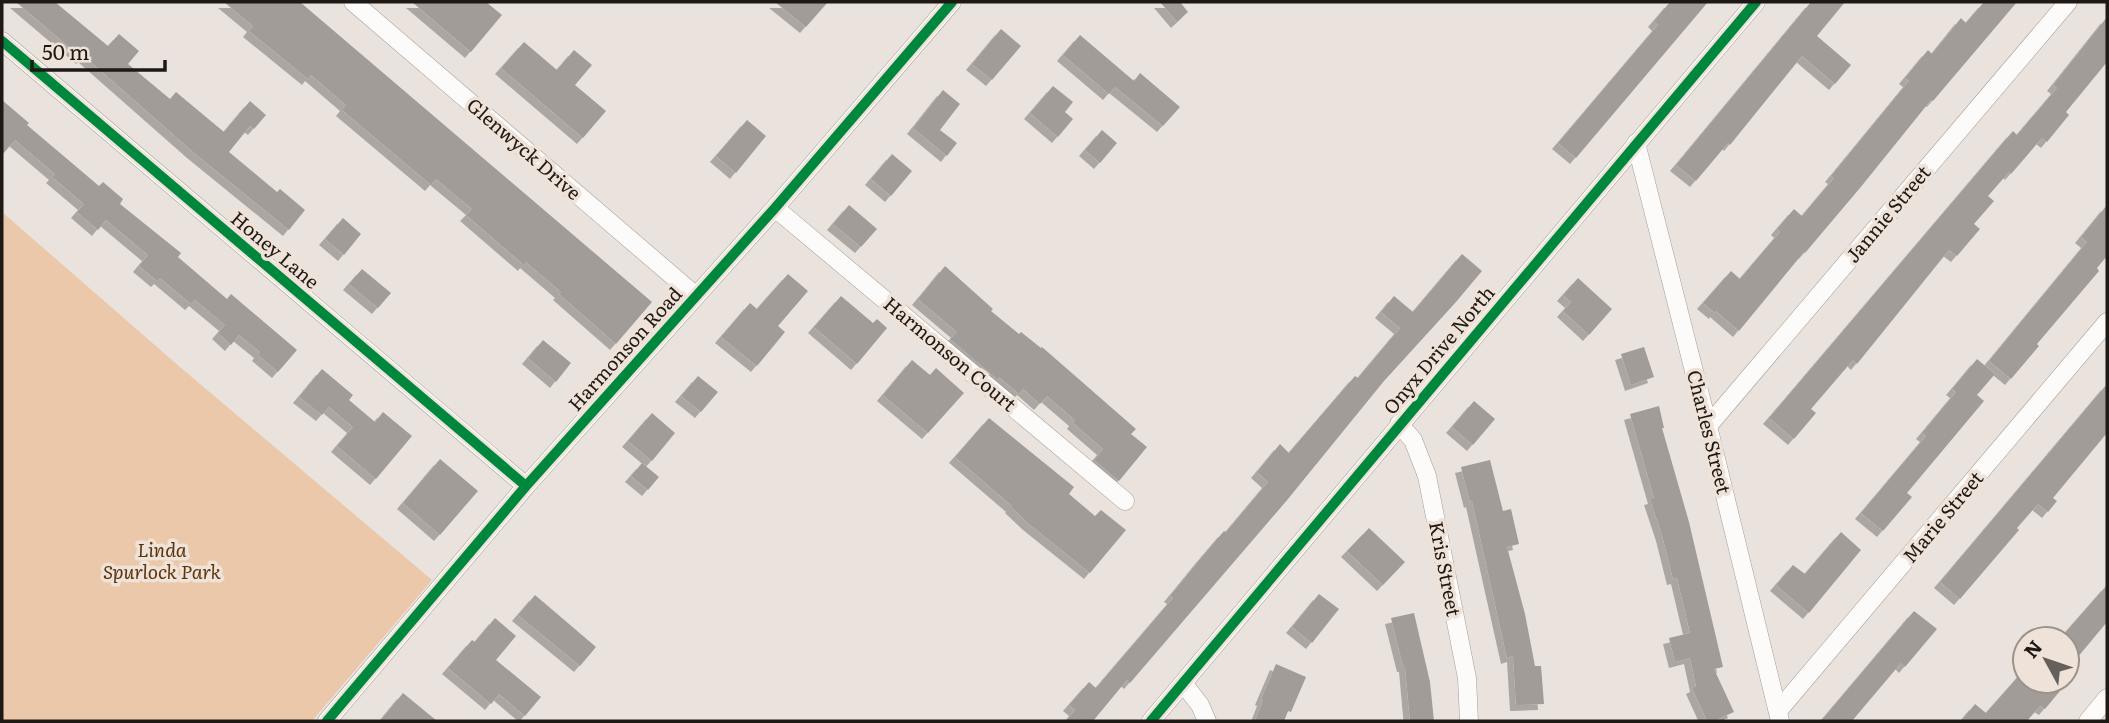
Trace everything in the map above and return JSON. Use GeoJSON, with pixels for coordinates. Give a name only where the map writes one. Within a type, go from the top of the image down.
{"type":"FeatureCollection","features":[{"type":"Feature","properties":{"kind":"street","name":"Glenwyck Drive"},"geometry":{"type":"LineString","coordinates":[[353,2],[696,296]]}},
{"type":"Feature","properties":{"kind":"street","name":"Harmonson Road"},"geometry":{"type":"LineString","coordinates":[[327,721],[526,486],[775,208],[952,2]]}},
{"type":"Feature","properties":{"kind":"street","name":"Onyx Drive North"},"geometry":{"type":"LineString","coordinates":[[1151,721],[1756,2]]}},
{"type":"Feature","properties":{"kind":"street","name":"Jannie Street"},"geometry":{"type":"LineString","coordinates":[[1708,426],[2068,2]]}},
{"type":"Feature","properties":{"kind":"street","name":"Honey Lane"},"geometry":{"type":"LineString","coordinates":[[2,41],[526,486]]}},
{"type":"Feature","properties":{"kind":"street","name":"Charles Street"},"geometry":{"type":"LineString","coordinates":[[1636,143],[1779,716]]}},
{"type":"Feature","properties":{"kind":"street","name":"Harmonson Court"},"geometry":{"type":"LineString","coordinates":[[775,208],[1125,501]]}},
{"type":"Feature","properties":{"kind":"street","name":"Marie Street"},"geometry":{"type":"LineString","coordinates":[[1779,716],[2107,322]]}},
{"type":"Feature","properties":{"kind":"street","name":"Kris Street"},"geometry":{"type":"LineString","coordinates":[[1399,424],[1413,440],[1427,477],[1467,678],[1469,721]]}},
{"type":"Feature","properties":{"kind":"street"},"geometry":{"type":"LineString","coordinates":[[1183,683],[1200,705],[1207,721]]}},
{"type":"Feature","properties":{"kind":"street"},"geometry":{"type":"LineString","coordinates":[[2088,721],[2107,698]]}},
{"type":"Feature","properties":{"kind":"green space","name":"Linda Spurlock Park"},"geometry":{"type":"Polygon","coordinates":[[[2,212],[432,580],[312,721],[2,721],[2,212]]]}},
{"type":"Feature","properties":{"kind":"building"},"geometry":{"type":"Polygon","coordinates":[[[16,2],[55,2],[108,46],[119,34],[139,51],[128,64],[170,99],[176,92],[224,132],[250,101],[266,115],[254,129],[250,126],[229,152],[277,192],[280,189],[305,210],[289,230],[193,152],[84,56],[82,58],[16,2]]]}},
{"type":"Feature","properties":{"kind":"building"},"geometry":{"type":"Polygon","coordinates":[[[224,2],[300,2],[652,302],[616,344],[559,294],[561,292],[526,262],[524,265],[466,215],[472,209],[436,179],[431,185],[342,110],[346,105],[311,75],[308,79],[249,31],[253,26],[224,2]]]}},
{"type":"Feature","properties":{"kind":"building"},"geometry":{"type":"Polygon","coordinates":[[[412,2],[486,2],[502,15],[471,52],[412,2]]]}},
{"type":"Feature","properties":{"kind":"building"},"geometry":{"type":"Polygon","coordinates":[[[775,2],[828,2],[806,27],[775,2]]]}},
{"type":"Feature","properties":{"kind":"building"},"geometry":{"type":"Polygon","coordinates":[[[1160,2],[1180,2],[1188,12],[1177,22],[1160,2]]]}},
{"type":"Feature","properties":{"kind":"building"},"geometry":{"type":"Polygon","coordinates":[[[1670,2],[1708,2],[1576,158],[1558,143],[1658,25],[1654,21],[1670,2]]]}},
{"type":"Feature","properties":{"kind":"building"},"geometry":{"type":"Polygon","coordinates":[[[1811,2],[1845,2],[1817,36],[1851,65],[1835,84],[1802,56],[1730,145],[1728,143],[1696,181],[1676,165],[1811,2]]]}},
{"type":"Feature","properties":{"kind":"building"},"geometry":{"type":"Polygon","coordinates":[[[1984,2],[2017,2],[1933,101],[1931,100],[1739,331],[1703,303],[1731,271],[1740,279],[1780,232],[1777,229],[1794,209],[1802,216],[1834,178],[1831,176],[1909,81],[1905,78],[1928,50],[1932,54],[1961,18],[1966,23],[1984,2]]]}},
{"type":"Feature","properties":{"kind":"building"},"geometry":{"type":"Polygon","coordinates":[[[2107,17],[2107,62],[2066,112],[2069,115],[2047,142],[2042,138],[1988,196],[1994,201],[1974,224],[1980,229],[1957,256],[1949,250],[1857,364],[1853,360],[1811,409],[1816,413],[1794,439],[1769,418],[2013,131],[2017,135],[2057,88],[2053,85],[2107,17]]]}},
{"type":"Feature","properties":{"kind":"building"},"geometry":{"type":"Polygon","coordinates":[[[1001,29],[1021,46],[992,80],[972,64],[1001,29]]]}},
{"type":"Feature","properties":{"kind":"building"},"geometry":{"type":"Polygon","coordinates":[[[1080,35],[1134,81],[1140,73],[1180,107],[1163,126],[1115,87],[1109,94],[1063,55],[1080,35]]]}},
{"type":"Feature","properties":{"kind":"building"},"geometry":{"type":"Polygon","coordinates":[[[524,42],[557,70],[574,50],[592,65],[575,85],[606,111],[583,138],[501,68],[524,42]]]}},
{"type":"Feature","properties":{"kind":"building"},"geometry":{"type":"Polygon","coordinates":[[[1053,86],[1073,102],[1065,112],[1073,119],[1058,137],[1030,113],[1053,86]]]}},
{"type":"Feature","properties":{"kind":"building"},"geometry":{"type":"Polygon","coordinates":[[[943,90],[960,104],[940,130],[957,143],[947,156],[913,128],[943,90]]]}},
{"type":"Feature","properties":{"kind":"building"},"geometry":{"type":"Polygon","coordinates":[[[2,100],[29,123],[27,125],[99,186],[103,182],[123,199],[120,204],[181,253],[178,257],[227,299],[231,294],[297,350],[278,372],[258,355],[260,352],[239,335],[231,345],[218,333],[225,325],[195,300],[191,304],[160,278],[157,281],[139,266],[148,255],[106,220],[98,230],[77,212],[84,204],[52,177],[55,174],[15,140],[2,155],[2,100]]]}},
{"type":"Feature","properties":{"kind":"building"},"geometry":{"type":"Polygon","coordinates":[[[747,120],[766,136],[736,173],[716,156],[747,120]]]}},
{"type":"Feature","properties":{"kind":"building"},"geometry":{"type":"Polygon","coordinates":[[[1102,130],[1117,143],[1100,163],[1085,150],[1102,130]]]}},
{"type":"Feature","properties":{"kind":"building"},"geometry":{"type":"Polygon","coordinates":[[[892,154],[912,171],[891,196],[871,179],[892,154]]]}},
{"type":"Feature","properties":{"kind":"building"},"geometry":{"type":"Polygon","coordinates":[[[849,205],[877,229],[861,247],[833,224],[849,205]]]}},
{"type":"Feature","properties":{"kind":"building"},"geometry":{"type":"Polygon","coordinates":[[[2107,205],[2107,256],[2097,268],[2099,271],[2011,379],[1989,361],[2087,242],[2081,237],[2107,205]]]}},
{"type":"Feature","properties":{"kind":"building"},"geometry":{"type":"Polygon","coordinates":[[[343,218],[361,234],[344,255],[325,239],[343,218]]]}},
{"type":"Feature","properties":{"kind":"building"},"geometry":{"type":"Polygon","coordinates":[[[1462,254],[1482,271],[1456,302],[1384,381],[1288,499],[1130,683],[1127,680],[1093,721],[1066,721],[1075,710],[1069,705],[1089,682],[1096,688],[1173,598],[1170,596],[1201,558],[1268,482],[1257,472],[1280,444],[1289,453],[1400,328],[1381,312],[1394,296],[1413,312],[1462,254]]]}},
{"type":"Feature","properties":{"kind":"building"},"geometry":{"type":"Polygon","coordinates":[[[945,266],[993,309],[991,311],[1019,334],[1021,332],[1042,347],[1136,429],[1131,434],[1147,447],[1119,481],[1094,460],[1103,449],[1047,396],[1040,404],[1023,389],[1019,394],[999,377],[998,380],[950,339],[957,332],[918,299],[945,266]]]}},
{"type":"Feature","properties":{"kind":"building"},"geometry":{"type":"Polygon","coordinates":[[[362,269],[391,293],[378,308],[349,284],[362,269]]]}},
{"type":"Feature","properties":{"kind":"building"},"geometry":{"type":"Polygon","coordinates":[[[788,274],[808,291],[778,326],[785,332],[757,366],[721,337],[750,303],[757,309],[788,274]]]}},
{"type":"Feature","properties":{"kind":"building"},"geometry":{"type":"Polygon","coordinates":[[[1578,278],[1612,309],[1589,335],[1563,311],[1571,302],[1563,295],[1578,278]]]}},
{"type":"Feature","properties":{"kind":"building"},"geometry":{"type":"Polygon","coordinates":[[[841,296],[873,323],[877,319],[887,328],[857,364],[814,327],[841,296]]]}},
{"type":"Feature","properties":{"kind":"building"},"geometry":{"type":"Polygon","coordinates":[[[543,340],[571,363],[556,382],[528,358],[543,340]]]}},
{"type":"Feature","properties":{"kind":"building"},"geometry":{"type":"Polygon","coordinates":[[[1644,347],[1654,377],[1631,385],[1621,354],[1644,347]]]}},
{"type":"Feature","properties":{"kind":"building"},"geometry":{"type":"Polygon","coordinates":[[[1977,359],[1995,374],[1977,395],[1984,401],[1907,493],[1912,497],[1883,531],[1861,513],[1926,436],[1922,433],[1956,392],[1952,389],[1977,359]]]}},
{"type":"Feature","properties":{"kind":"building"},"geometry":{"type":"Polygon","coordinates":[[[912,360],[930,375],[936,368],[964,393],[928,433],[883,395],[912,360]]]}},
{"type":"Feature","properties":{"kind":"building"},"geometry":{"type":"Polygon","coordinates":[[[322,369],[353,395],[349,400],[375,422],[383,412],[412,436],[376,479],[337,446],[353,427],[329,407],[322,415],[299,397],[322,369]]]}},
{"type":"Feature","properties":{"kind":"building"},"geometry":{"type":"Polygon","coordinates":[[[698,376],[718,392],[701,412],[681,396],[698,376]]]}},
{"type":"Feature","properties":{"kind":"building"},"geometry":{"type":"Polygon","coordinates":[[[2107,384],[2107,433],[2053,498],[2057,501],[2048,512],[2038,504],[1960,599],[1940,582],[2107,384]]]}},
{"type":"Feature","properties":{"kind":"building"},"geometry":{"type":"Polygon","coordinates":[[[1474,401],[1495,419],[1473,445],[1452,427],[1474,401]]]}},
{"type":"Feature","properties":{"kind":"building"},"geometry":{"type":"Polygon","coordinates":[[[1659,406],[1662,428],[1689,522],[1723,667],[1714,669],[1734,712],[1714,721],[1707,721],[1692,688],[1696,686],[1690,658],[1675,662],[1669,638],[1690,633],[1677,578],[1673,579],[1650,499],[1654,498],[1630,414],[1659,406]]]}},
{"type":"Feature","properties":{"kind":"building"},"geometry":{"type":"Polygon","coordinates":[[[652,413],[675,433],[652,461],[628,441],[652,413]]]}},
{"type":"Feature","properties":{"kind":"building"},"geometry":{"type":"Polygon","coordinates":[[[989,418],[1074,487],[1069,494],[1095,516],[1101,510],[1126,530],[1090,573],[1029,524],[955,457],[989,418]]]}},
{"type":"Feature","properties":{"kind":"building"},"geometry":{"type":"Polygon","coordinates":[[[440,459],[478,491],[440,535],[403,503],[440,459]]]}},
{"type":"Feature","properties":{"kind":"building"},"geometry":{"type":"Polygon","coordinates":[[[1490,460],[1503,511],[1511,509],[1519,544],[1507,547],[1525,614],[1535,666],[1541,666],[1544,704],[1516,705],[1513,656],[1507,658],[1472,501],[1470,502],[1461,467],[1490,460]]]}},
{"type":"Feature","properties":{"kind":"building"},"geometry":{"type":"Polygon","coordinates":[[[642,463],[659,477],[648,490],[631,476],[642,463]]]}},
{"type":"Feature","properties":{"kind":"building"},"geometry":{"type":"Polygon","coordinates":[[[1369,528],[1405,562],[1383,585],[1347,551],[1369,528]]]}},
{"type":"Feature","properties":{"kind":"building"},"geometry":{"type":"Polygon","coordinates":[[[1841,532],[1861,550],[1809,613],[1776,585],[1793,565],[1805,574],[1841,532]]]}},
{"type":"Feature","properties":{"kind":"building"},"geometry":{"type":"Polygon","coordinates":[[[2107,585],[2107,622],[2081,653],[2081,625],[2072,625],[2107,585]]]}},
{"type":"Feature","properties":{"kind":"building"},"geometry":{"type":"Polygon","coordinates":[[[1319,594],[1339,609],[1312,643],[1292,627],[1319,594]]]}},
{"type":"Feature","properties":{"kind":"building"},"geometry":{"type":"Polygon","coordinates":[[[535,595],[596,647],[580,666],[518,615],[535,595]]]}},
{"type":"Feature","properties":{"kind":"building"},"geometry":{"type":"Polygon","coordinates":[[[1914,611],[1937,629],[1905,667],[1901,663],[1852,721],[1821,721],[1914,611]]]}},
{"type":"Feature","properties":{"kind":"building"},"geometry":{"type":"Polygon","coordinates":[[[1414,613],[1430,682],[1434,721],[1410,721],[1405,666],[1391,618],[1414,613]]]}},
{"type":"Feature","properties":{"kind":"building"},"geometry":{"type":"Polygon","coordinates":[[[495,618],[516,636],[496,660],[541,697],[525,716],[499,694],[491,704],[448,668],[495,618]]]}},
{"type":"Feature","properties":{"kind":"building"},"geometry":{"type":"Polygon","coordinates":[[[1276,664],[1306,677],[1291,712],[1288,711],[1284,721],[1255,721],[1263,700],[1261,699],[1276,664]]]}},
{"type":"Feature","properties":{"kind":"building"},"geometry":{"type":"Polygon","coordinates":[[[2011,685],[2011,695],[2057,695],[2045,709],[2040,706],[2027,721],[1961,721],[1975,704],[1986,713],[2011,685]]]}},
{"type":"Feature","properties":{"kind":"building"},"geometry":{"type":"Polygon","coordinates":[[[403,693],[437,721],[380,721],[403,693]]]}},
{"type":"Feature","properties":{"kind":"cycle path"},"geometry":{"type":"LineString","coordinates":[[327,721],[526,486],[775,208],[952,2]]}},
{"type":"Feature","properties":{"kind":"cycle path"},"geometry":{"type":"LineString","coordinates":[[1151,721],[1756,2]]}},
{"type":"Feature","properties":{"kind":"cycle path"},"geometry":{"type":"LineString","coordinates":[[2,41],[526,486]]}}]}
